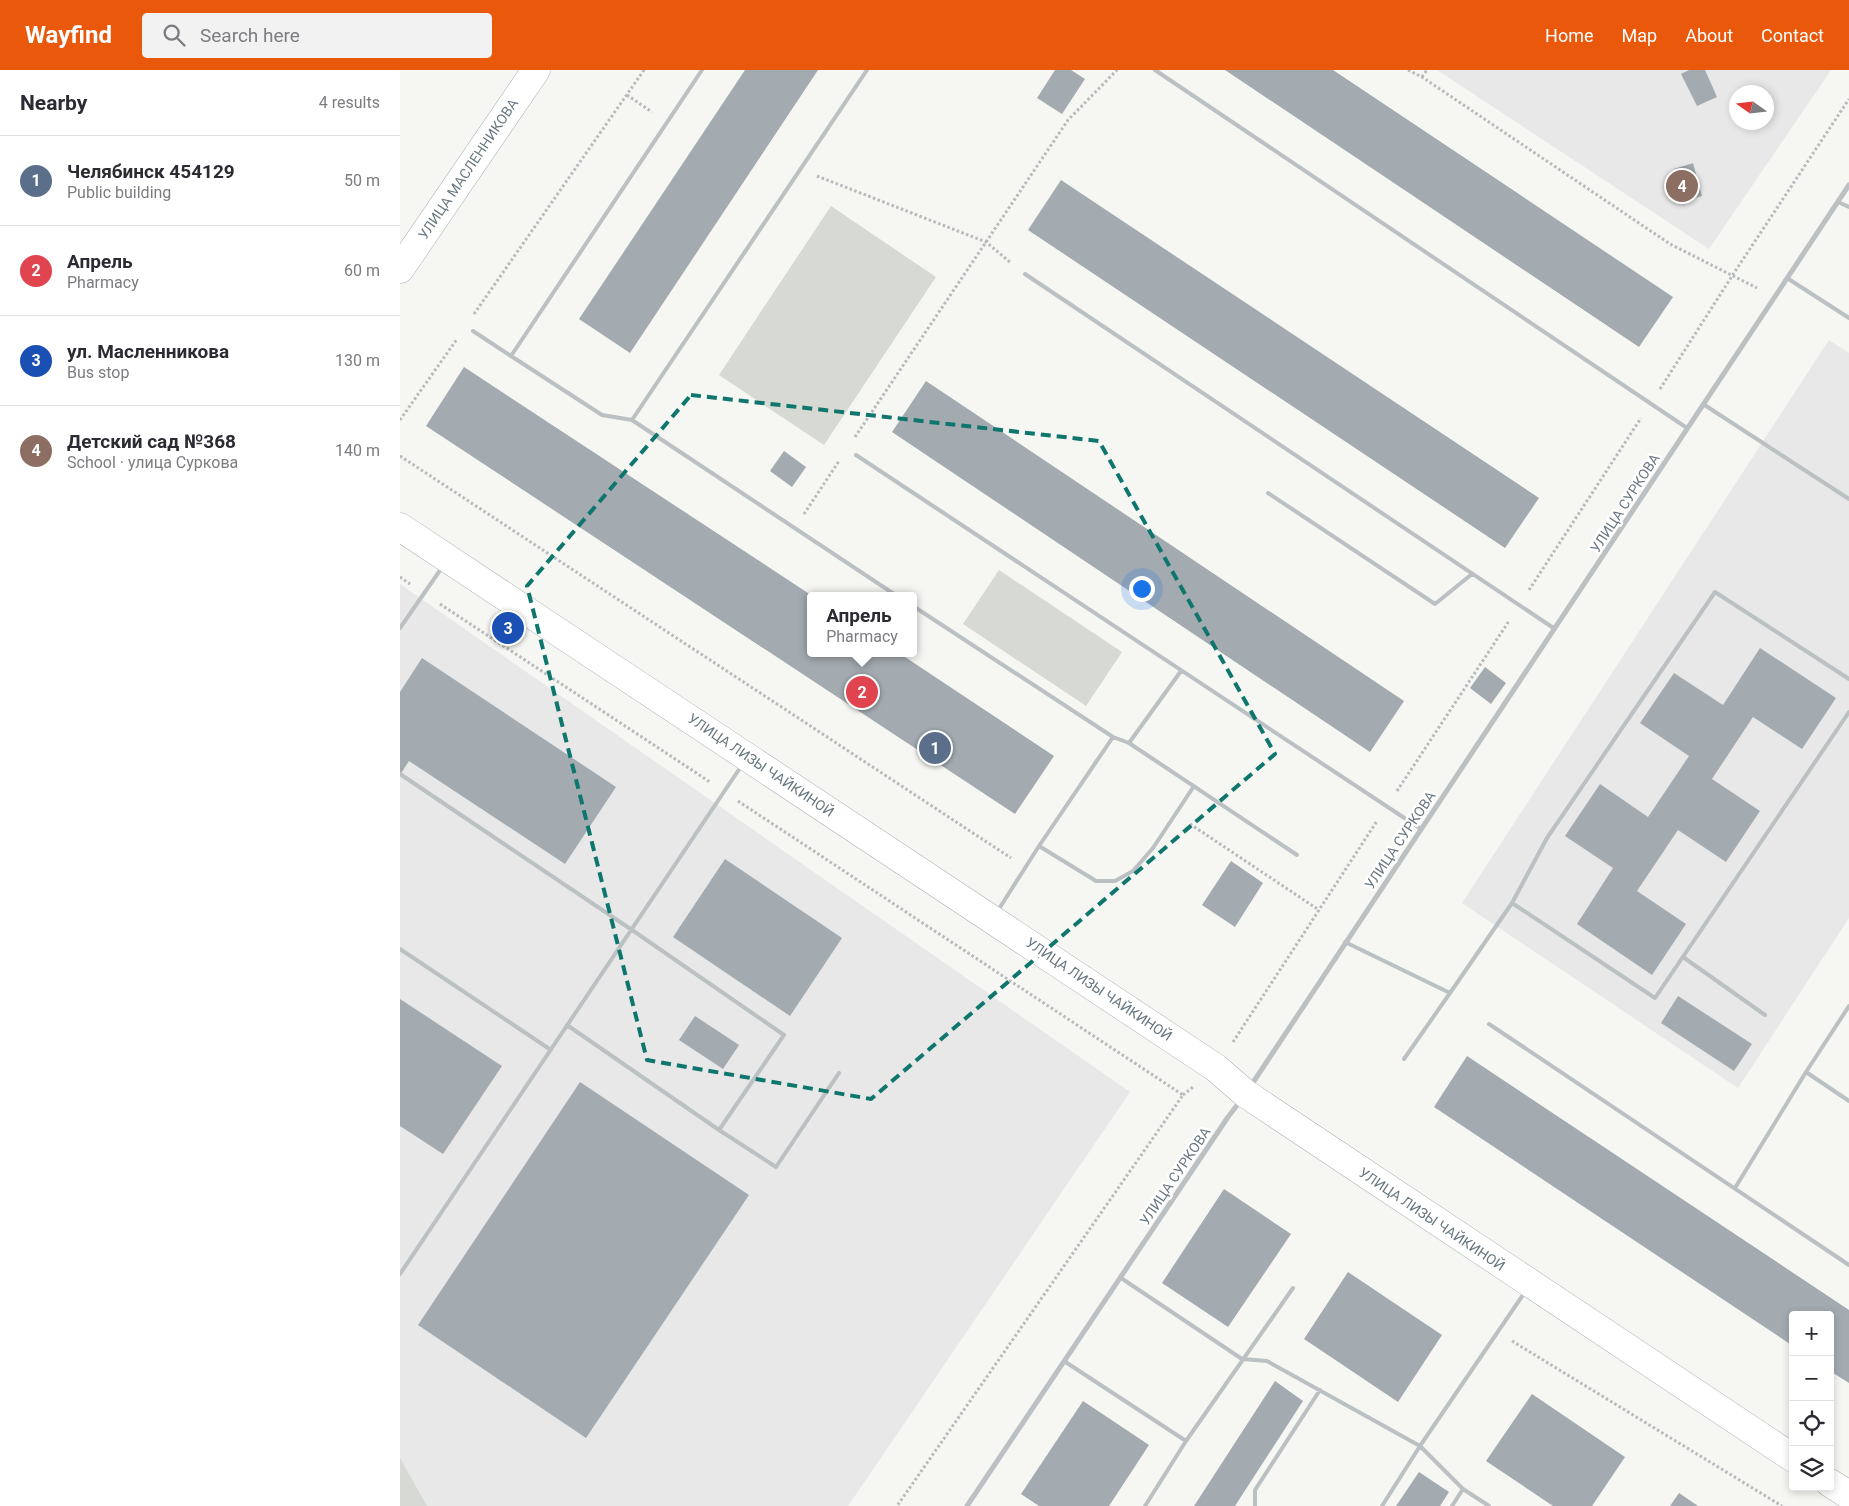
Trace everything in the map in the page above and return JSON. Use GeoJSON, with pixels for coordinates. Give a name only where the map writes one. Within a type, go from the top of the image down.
{"type":"FeatureCollection","features":[{"type":"Feature","properties":{"kind":"street","name":"УЛИЦА МАСЛЕННИКОВА"},"geometry":{"type":"LineString","coordinates":[[400,268],[536,70]]}},
{"type":"Feature","properties":{"kind":"street","name":"УЛИЦА СУРКОВА"},"geometry":{"type":"LineString","coordinates":[[968,1506],[1228,1116],[1246,1094],[1345,942],[1849,185]]}},
{"type":"Feature","properties":{"kind":"street","name":"УЛИЦА ЛИЗЫ ЧАЙКИНОЙ"},"geometry":{"type":"LineString","coordinates":[[400,526],[1216,1068],[1246,1094],[1789,1455]]}},
{"type":"Feature","properties":{"kind":"street"},"geometry":{"type":"LineString","coordinates":[[1834,1486],[1849,1495]]}},
{"type":"Feature","properties":{"kind":"lane"},"geometry":{"type":"LineString","coordinates":[[511,356],[702,70]]}},
{"type":"Feature","properties":{"kind":"lane"},"geometry":{"type":"LineString","coordinates":[[632,420],[868,70]]}},
{"type":"Feature","properties":{"kind":"lane"},"geometry":{"type":"LineString","coordinates":[[1155,70],[1687,428]]}},
{"type":"Feature","properties":{"kind":"lane"},"geometry":{"type":"LineString","coordinates":[[1838,202],[1849,207]]}},
{"type":"Feature","properties":{"kind":"lane"},"geometry":{"type":"LineString","coordinates":[[1025,274],[1555,629]]}},
{"type":"Feature","properties":{"kind":"lane"},"geometry":{"type":"LineString","coordinates":[[1787,278],[1849,318]]}},
{"type":"Feature","properties":{"kind":"lane"},"geometry":{"type":"LineString","coordinates":[[473,331],[602,415],[632,420],[891,592]]}},
{"type":"Feature","properties":{"kind":"lane"},"geometry":{"type":"LineString","coordinates":[[1704,404],[1849,499]]}},
{"type":"Feature","properties":{"kind":"lane"},"geometry":{"type":"LineString","coordinates":[[856,456],[1421,829]]}},
{"type":"Feature","properties":{"kind":"lane"},"geometry":{"type":"LineString","coordinates":[[1268,493],[1435,604],[1472,574]]}},
{"type":"Feature","properties":{"kind":"lane"},"geometry":{"type":"LineString","coordinates":[[400,628],[448,558]]}},
{"type":"Feature","properties":{"kind":"lane"},"geometry":{"type":"LineString","coordinates":[[1404,1059],[1512,902],[1546,838],[1715,592],[1849,679]]}},
{"type":"Feature","properties":{"kind":"lane"},"geometry":{"type":"LineString","coordinates":[[917,609],[1113,737],[1129,743],[1297,855]]}},
{"type":"Feature","properties":{"kind":"lane"},"geometry":{"type":"LineString","coordinates":[[1129,743],[1181,670]]}},
{"type":"Feature","properties":{"kind":"lane"},"geometry":{"type":"LineString","coordinates":[[1512,902],[1655,998],[1849,712]]}},
{"type":"Feature","properties":{"kind":"lane"},"geometry":{"type":"LineString","coordinates":[[993,919],[1039,846],[1113,737]]}},
{"type":"Feature","properties":{"kind":"lane"},"geometry":{"type":"LineString","coordinates":[[400,1274],[748,756]]}},
{"type":"Feature","properties":{"kind":"lane"},"geometry":{"type":"LineString","coordinates":[[400,774],[784,1035],[719,1130]]}},
{"type":"Feature","properties":{"kind":"lane"},"geometry":{"type":"LineString","coordinates":[[1039,846],[1096,881],[1115,881],[1134,871],[1153,848],[1194,786]]}},
{"type":"Feature","properties":{"kind":"lane"},"geometry":{"type":"LineString","coordinates":[[1345,942],[1450,994]]}},
{"type":"Feature","properties":{"kind":"lane"},"geometry":{"type":"LineString","coordinates":[[400,949],[551,1050]]}},
{"type":"Feature","properties":{"kind":"lane"},"geometry":{"type":"LineString","coordinates":[[1683,957],[1765,1015]]}},
{"type":"Feature","properties":{"kind":"lane"},"geometry":{"type":"LineString","coordinates":[[1735,1188],[1849,1006]]}},
{"type":"Feature","properties":{"kind":"lane"},"geometry":{"type":"LineString","coordinates":[[1489,1024],[1849,1265]]}},
{"type":"Feature","properties":{"kind":"lane"},"geometry":{"type":"LineString","coordinates":[[567,1025],[776,1167],[839,1073]]}},
{"type":"Feature","properties":{"kind":"lane"},"geometry":{"type":"LineString","coordinates":[[1806,1072],[1849,1101]]}},
{"type":"Feature","properties":{"kind":"lane"},"geometry":{"type":"LineString","coordinates":[[1121,1278],[1242,1359],[1267,1361],[1420,1446],[1463,1489],[1489,1506]]}},
{"type":"Feature","properties":{"kind":"lane"},"geometry":{"type":"LineString","coordinates":[[1382,1506],[1420,1446],[1530,1284]]}},
{"type":"Feature","properties":{"kind":"lane"},"geometry":{"type":"LineString","coordinates":[[1145,1506],[1186,1441],[1293,1288]]}},
{"type":"Feature","properties":{"kind":"lane"},"geometry":{"type":"LineString","coordinates":[[1064,1362],[1186,1441]]}},
{"type":"Feature","properties":{"kind":"lane"},"geometry":{"type":"LineString","coordinates":[[1255,1506],[1255,1490],[1320,1390]]}},
{"type":"Feature","properties":{"kind":"lane"},"geometry":{"type":"LineString","coordinates":[[1452,1506],[1463,1489]]}},
{"type":"Feature","properties":{"kind":"path"},"geometry":{"type":"LineString","coordinates":[[474,314],[644,70]]}},
{"type":"Feature","properties":{"kind":"path"},"geometry":{"type":"LineString","coordinates":[[855,438],[1068,120],[1117,70]]}},
{"type":"Feature","properties":{"kind":"path"},"geometry":{"type":"LineString","coordinates":[[1408,70],[1422,77],[1670,244],[1775,296]]}},
{"type":"Feature","properties":{"kind":"path"},"geometry":{"type":"LineString","coordinates":[[1422,77],[1427,70]]}},
{"type":"Feature","properties":{"kind":"path"},"geometry":{"type":"LineString","coordinates":[[627,95],[667,122]]}},
{"type":"Feature","properties":{"kind":"path"},"geometry":{"type":"LineString","coordinates":[[800,170],[986,242],[1025,274]]}},
{"type":"Feature","properties":{"kind":"path"},"geometry":{"type":"LineString","coordinates":[[400,420],[462,331]]}},
{"type":"Feature","properties":{"kind":"path"},"geometry":{"type":"LineString","coordinates":[[794,528],[844,455]]}},
{"type":"Feature","properties":{"kind":"path"},"geometry":{"type":"LineString","coordinates":[[400,456],[1025,868]]}},
{"type":"Feature","properties":{"kind":"path"},"geometry":{"type":"LineString","coordinates":[[400,577],[1183,1095],[897,1506]]}},
{"type":"Feature","properties":{"kind":"path"},"geometry":{"type":"LineString","coordinates":[[1175,814],[1319,910]]}},
{"type":"Feature","properties":{"kind":"path"},"geometry":{"type":"LineString","coordinates":[[1497,1332],[1782,1506]]}},
{"type":"Feature","properties":{"kind":"highlighted area"},"geometry":{"type":"Polygon","coordinates":[[[691,395],[1099,441],[1275,754],[871,1099],[647,1060],[527,586],[691,395]]]}},
{"type":"Feature","properties":{"kind":"shaded area"},"geometry":{"type":"Polygon","coordinates":[[[1437,70],[1831,70],[1709,249],[1437,70]]]}},
{"type":"Feature","properties":{"kind":"shaded area"},"geometry":{"type":"Polygon","coordinates":[[[831,206],[936,277],[824,445],[719,375],[831,206]]]}},
{"type":"Feature","properties":{"kind":"shaded area"},"geometry":{"type":"Polygon","coordinates":[[[1829,340],[1849,353],[1849,918],[1738,1088],[1462,903],[1829,340]]]}},
{"type":"Feature","properties":{"kind":"shaded area"},"geometry":{"type":"Polygon","coordinates":[[[999,570],[1122,652],[1086,706],[963,624],[999,570]]]}},
{"type":"Feature","properties":{"kind":"shaded area"},"geometry":{"type":"Polygon","coordinates":[[[400,584],[1130,1092],[848,1506],[415,1506],[400,1483],[400,584]]]}},
{"type":"Feature","properties":{"kind":"shaded area"},"geometry":{"type":"Polygon","coordinates":[[[400,1458],[427,1506],[400,1506],[400,1458]]]}},
{"type":"Feature","properties":{"kind":"building"},"geometry":{"type":"Polygon","coordinates":[[[745,70],[818,70],[630,353],[579,319],[745,70]]]}},
{"type":"Feature","properties":{"kind":"building"},"geometry":{"type":"Polygon","coordinates":[[[1055,70],[1071,70],[1085,79],[1062,114],[1037,98],[1055,70]]]}},
{"type":"Feature","properties":{"kind":"building"},"geometry":{"type":"Polygon","coordinates":[[[1225,70],[1333,70],[1673,297],[1639,347],[1225,70]]]}},
{"type":"Feature","properties":{"kind":"building"},"geometry":{"type":"Polygon","coordinates":[[[1689,70],[1705,70],[1717,97],[1697,106],[1681,74],[1689,70]]]}},
{"type":"Feature","properties":{"kind":"building"},"geometry":{"type":"Polygon","coordinates":[[[1693,163],[1702,196],[1683,201],[1674,169],[1693,163]]]}},
{"type":"Feature","properties":{"kind":"building"},"geometry":{"type":"Polygon","coordinates":[[[1061,180],[1539,498],[1505,548],[1028,230],[1061,180]]]}},
{"type":"Feature","properties":{"kind":"building"},"geometry":{"type":"Polygon","coordinates":[[[464,367],[807,592],[807,657],[905,657],[1054,756],[1015,814],[426,426],[464,367]]]}},
{"type":"Feature","properties":{"kind":"building"},"geometry":{"type":"Polygon","coordinates":[[[926,381],[1404,701],[1370,752],[892,432],[926,381]]]}},
{"type":"Feature","properties":{"kind":"building"},"geometry":{"type":"Polygon","coordinates":[[[784,451],[806,467],[792,487],[770,471],[784,451]]]}},
{"type":"Feature","properties":{"kind":"building"},"geometry":{"type":"Polygon","coordinates":[[[1760,648],[1836,698],[1802,749],[1753,717],[1712,779],[1760,811],[1726,862],[1678,830],[1637,891],[1686,924],[1652,975],[1577,924],[1613,868],[1565,836],[1600,784],[1648,817],[1689,756],[1640,723],[1674,673],[1723,705],[1760,648]]]}},
{"type":"Feature","properties":{"kind":"building"},"geometry":{"type":"Polygon","coordinates":[[[422,658],[616,787],[565,864],[409,761],[400,775],[400,692],[422,658]]]}},
{"type":"Feature","properties":{"kind":"building"},"geometry":{"type":"Polygon","coordinates":[[[1485,667],[1506,683],[1491,704],[1470,688],[1485,667]]]}},
{"type":"Feature","properties":{"kind":"building"},"geometry":{"type":"Polygon","coordinates":[[[725,859],[842,938],[790,1016],[673,937],[725,859]]]}},
{"type":"Feature","properties":{"kind":"building"},"geometry":{"type":"Polygon","coordinates":[[[1231,861],[1263,883],[1235,927],[1202,905],[1231,861]]]}},
{"type":"Feature","properties":{"kind":"building"},"geometry":{"type":"Polygon","coordinates":[[[1678,996],[1752,1044],[1734,1071],[1661,1023],[1678,996]]]}},
{"type":"Feature","properties":{"kind":"building"},"geometry":{"type":"Polygon","coordinates":[[[400,999],[502,1066],[443,1154],[400,1126],[400,999]]]}},
{"type":"Feature","properties":{"kind":"building"},"geometry":{"type":"Polygon","coordinates":[[[695,1016],[739,1045],[723,1069],[679,1040],[695,1016]]]}},
{"type":"Feature","properties":{"kind":"building"},"geometry":{"type":"Polygon","coordinates":[[[1467,1056],[1849,1310],[1849,1383],[1834,1374],[1834,1311],[1789,1311],[1789,1343],[1434,1107],[1467,1056]]]}},
{"type":"Feature","properties":{"kind":"building"},"geometry":{"type":"Polygon","coordinates":[[[580,1082],[749,1195],[586,1438],[418,1325],[580,1082]]]}},
{"type":"Feature","properties":{"kind":"building"},"geometry":{"type":"Polygon","coordinates":[[[1224,1189],[1291,1234],[1228,1327],[1162,1283],[1224,1189]]]}},
{"type":"Feature","properties":{"kind":"building"},"geometry":{"type":"Polygon","coordinates":[[[1348,1272],[1442,1335],[1398,1402],[1304,1339],[1348,1272]]]}},
{"type":"Feature","properties":{"kind":"building"},"geometry":{"type":"Polygon","coordinates":[[[1275,1381],[1303,1401],[1235,1506],[1194,1506],[1275,1381]]]}},
{"type":"Feature","properties":{"kind":"building"},"geometry":{"type":"Polygon","coordinates":[[[1532,1394],[1625,1457],[1592,1506],[1553,1506],[1486,1461],[1532,1394]]]}},
{"type":"Feature","properties":{"kind":"building"},"geometry":{"type":"Polygon","coordinates":[[[1083,1401],[1149,1445],[1109,1506],[1039,1506],[1021,1494],[1083,1401]]]}},
{"type":"Feature","properties":{"kind":"building"},"geometry":{"type":"Polygon","coordinates":[[[1419,1472],[1449,1492],[1440,1506],[1396,1506],[1419,1472]]]}},
{"type":"Feature","properties":{"kind":"building"},"geometry":{"type":"Polygon","coordinates":[[[1679,1493],[1698,1506],[1670,1506],[1679,1493]]]}},
{"type":"Feature","properties":{"kind":"place","name":"Детский сад №368"},"geometry":{"type":"Point","coordinates":[1682,186]}},
{"type":"Feature","properties":{"kind":"place","name":"ул. Масленникова"},"geometry":{"type":"Point","coordinates":[508,628]}},
{"type":"Feature","properties":{"kind":"place","name":"Апрель"},"geometry":{"type":"Point","coordinates":[862,692]}},
{"type":"Feature","properties":{"kind":"place","name":"Челябинск 454129"},"geometry":{"type":"Point","coordinates":[935,748]}}]}
